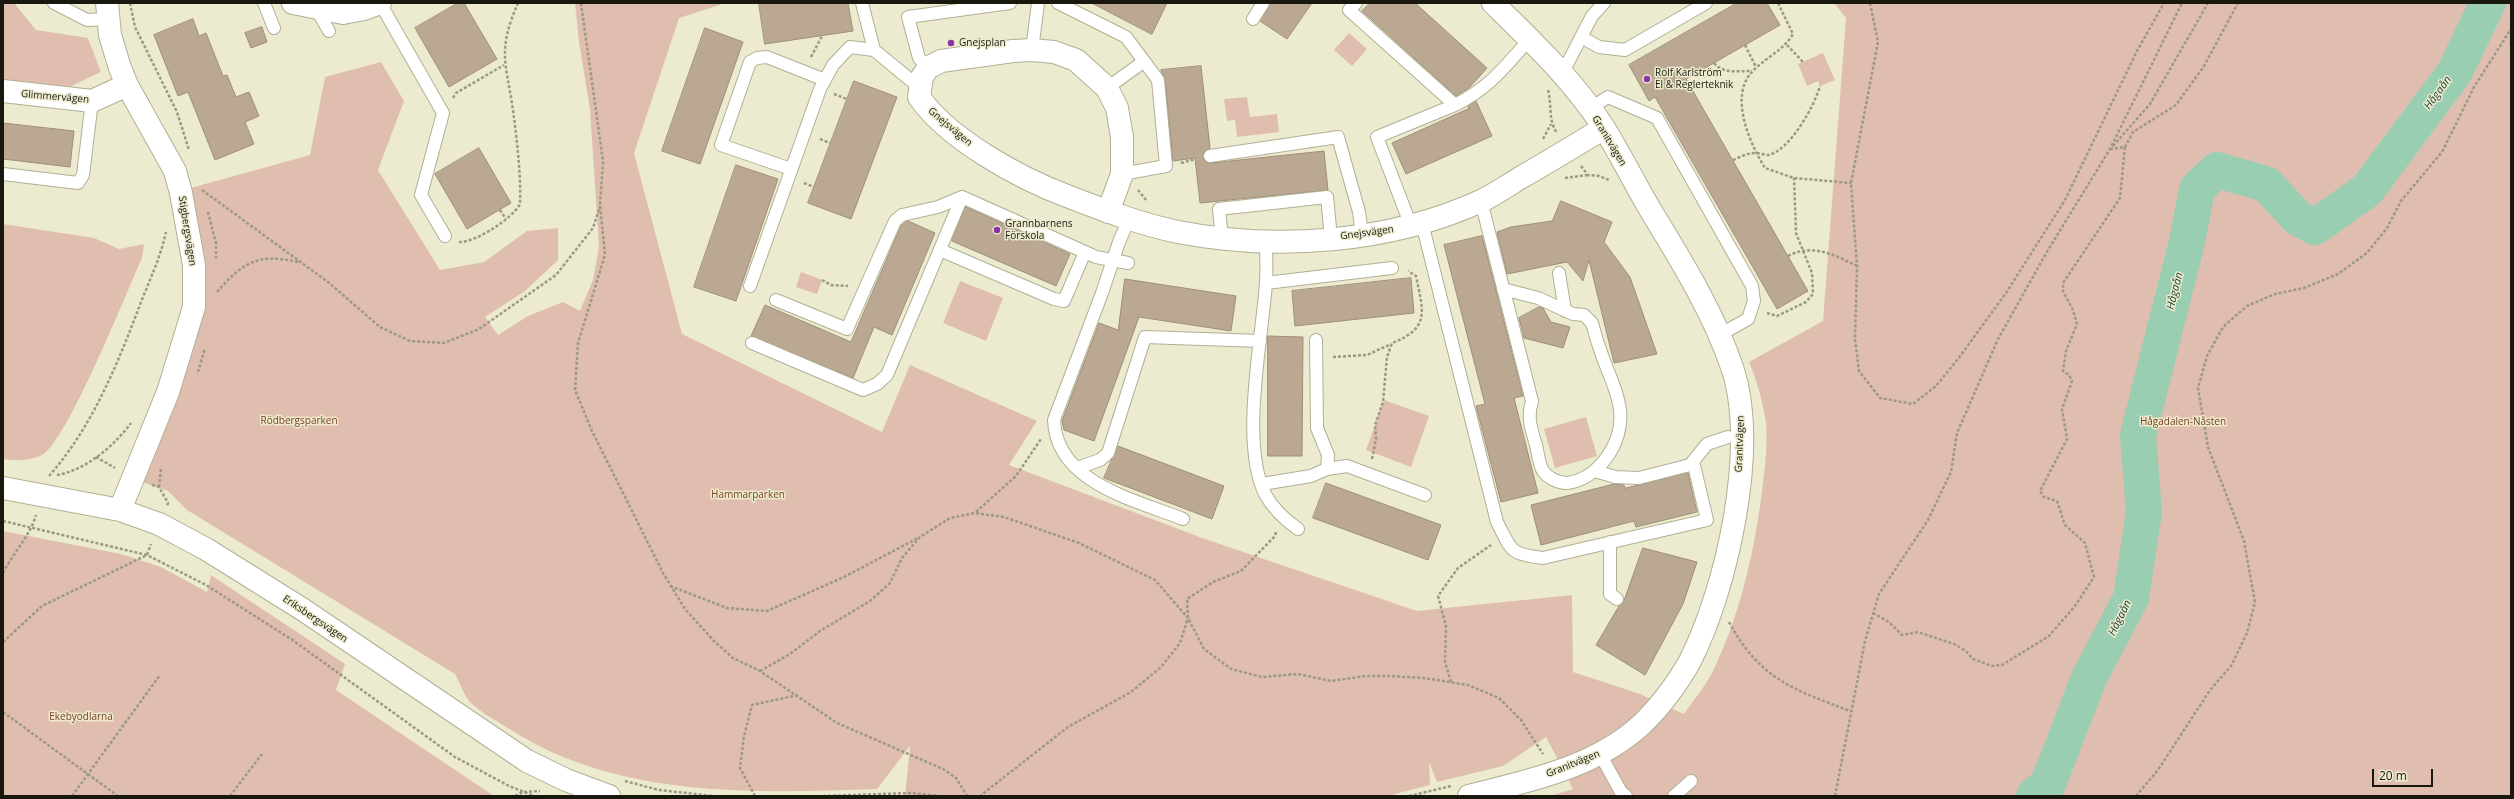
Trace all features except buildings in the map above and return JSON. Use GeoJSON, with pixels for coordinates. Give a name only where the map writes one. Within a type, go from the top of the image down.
{"type":"FeatureCollection","features":[{"type":"Feature","properties":{"kind":"street"},"geometry":{"type":"LineString","coordinates":[[293,3],[343,13],[364,10],[380,3]]}},
{"type":"Feature","properties":{"kind":"street","name":"Granitvägen"},"geometry":{"type":"LineString","coordinates":[[1469,796],[1566,768],[1600,754],[1640,726],[1660,704],[1689,662],[1709,615],[1724,567],[1742,458],[1742,414],[1733,371],[1719,335],[1685,266],[1604,128],[1562,74],[1530,39],[1493,3]]}},
{"type":"Feature","properties":{"kind":"street","name":"Stigbergsvägen"},"geometry":{"type":"LineString","coordinates":[[107,11],[114,51],[127,85],[171,164],[182,193],[194,265],[194,307],[168,392],[120,510]]}},
{"type":"Feature","properties":{"kind":"street"},"geometry":{"type":"LineString","coordinates":[[924,78],[941,61],[1032,50],[1054,52],[1076,60],[1106,88],[1117,108],[1122,137],[1122,174],[1108,212]]}},
{"type":"Feature","properties":{"kind":"street","name":"Gnejsvägen"},"geometry":{"type":"LineString","coordinates":[[924,78],[919,97],[927,109],[985,156],[1045,188],[1108,212],[1176,232],[1222,239],[1266,241],[1331,238],[1417,224],[1481,201],[1604,128]]}},
{"type":"Feature","properties":{"kind":"street","name":"Glimmervägen"},"geometry":{"type":"LineString","coordinates":[[3,91],[92,101],[127,85]]}},
{"type":"Feature","properties":{"kind":"street","name":"Eriksbergsvägen"},"geometry":{"type":"LineString","coordinates":[[3,488],[44,483],[159,524],[206,549],[302,609],[527,761],[566,780],[614,788]]}},
{"type":"Feature","properties":{"kind":"lane"},"geometry":{"type":"LineString","coordinates":[[54,3],[87,20],[107,11]]}},
{"type":"Feature","properties":{"kind":"lane"},"geometry":{"type":"LineString","coordinates":[[264,3],[274,28]]}},
{"type":"Feature","properties":{"kind":"lane"},"geometry":{"type":"LineString","coordinates":[[380,3],[443,113],[421,196],[445,236]]}},
{"type":"Feature","properties":{"kind":"lane"},"geometry":{"type":"LineString","coordinates":[[862,3],[874,50]]}},
{"type":"Feature","properties":{"kind":"lane"},"geometry":{"type":"LineString","coordinates":[[924,78],[908,17],[1010,3]]}},
{"type":"Feature","properties":{"kind":"lane"},"geometry":{"type":"LineString","coordinates":[[1032,50],[1038,3]]}},
{"type":"Feature","properties":{"kind":"lane"},"geometry":{"type":"LineString","coordinates":[[1058,3],[1126,37],[1158,80],[1166,166],[1122,174]]}},
{"type":"Feature","properties":{"kind":"lane"},"geometry":{"type":"LineString","coordinates":[[1253,19],[1263,3]]}},
{"type":"Feature","properties":{"kind":"lane"},"geometry":{"type":"LineString","coordinates":[[1356,3],[1349,10],[1455,105]]}},
{"type":"Feature","properties":{"kind":"lane"},"geometry":{"type":"LineString","coordinates":[[1562,74],[1581,29],[1604,3]]}},
{"type":"Feature","properties":{"kind":"lane"},"geometry":{"type":"LineString","coordinates":[[1581,29],[1599,47],[1625,50],[1706,3]]}},
{"type":"Feature","properties":{"kind":"lane"},"geometry":{"type":"LineString","coordinates":[[316,7],[329,31]]}},
{"type":"Feature","properties":{"kind":"lane"},"geometry":{"type":"LineString","coordinates":[[1530,39],[1491,83],[1474,95],[1455,105],[1377,137],[1417,224],[1497,522],[1512,551],[1521,556],[1543,558],[1707,520],[1693,461]]}},
{"type":"Feature","properties":{"kind":"lane"},"geometry":{"type":"LineString","coordinates":[[750,286],[791,170],[825,80],[833,65],[850,47],[874,50],[924,78]]}},
{"type":"Feature","properties":{"kind":"lane"},"geometry":{"type":"LineString","coordinates":[[791,170],[721,145],[750,62],[757,58],[767,57],[825,80]]}},
{"type":"Feature","properties":{"kind":"lane"},"geometry":{"type":"LineString","coordinates":[[1106,88],[1139,65],[1143,60]]}},
{"type":"Feature","properties":{"kind":"lane"},"geometry":{"type":"LineString","coordinates":[[1589,109],[1608,97],[1657,118],[1752,286],[1754,301],[1748,319],[1719,335]]}},
{"type":"Feature","properties":{"kind":"lane"},"geometry":{"type":"LineString","coordinates":[[3,174],[78,183],[84,175],[92,101]]}},
{"type":"Feature","properties":{"kind":"lane"},"geometry":{"type":"LineString","coordinates":[[1210,156],[1338,137],[1359,212],[1362,234]]}},
{"type":"Feature","properties":{"kind":"lane"},"geometry":{"type":"LineString","coordinates":[[1222,239],[1219,209],[1327,197],[1331,238]]}},
{"type":"Feature","properties":{"kind":"lane"},"geometry":{"type":"LineString","coordinates":[[752,343],[863,390],[877,384],[887,375],[962,198]]}},
{"type":"Feature","properties":{"kind":"lane"},"geometry":{"type":"LineString","coordinates":[[776,300],[847,329],[894,221],[902,215],[938,207],[962,198],[1085,252],[1112,262],[1128,263]]}},
{"type":"Feature","properties":{"kind":"lane"},"geometry":{"type":"LineString","coordinates":[[1481,201],[1502,289],[1532,401],[1528,415],[1542,470],[1549,478],[1562,483],[1578,482],[1595,471],[1617,438],[1620,410],[1592,323],[1584,315],[1573,314],[1538,298],[1502,289]]}},
{"type":"Feature","properties":{"kind":"lane"},"geometry":{"type":"LineString","coordinates":[[1129,219],[1054,420],[1055,433],[1061,446],[1076,468],[1095,483],[1182,519]]}},
{"type":"Feature","properties":{"kind":"lane"},"geometry":{"type":"LineString","coordinates":[[1266,241],[1266,283],[1254,418],[1256,467],[1265,494],[1280,516],[1298,529]]}},
{"type":"Feature","properties":{"kind":"lane"},"geometry":{"type":"LineString","coordinates":[[940,250],[1054,299],[1064,301],[1085,252]]}},
{"type":"Feature","properties":{"kind":"lane"},"geometry":{"type":"LineString","coordinates":[[1266,283],[1392,268]]}},
{"type":"Feature","properties":{"kind":"lane"},"geometry":{"type":"LineString","coordinates":[[1559,273],[1565,311]]}},
{"type":"Feature","properties":{"kind":"lane"},"geometry":{"type":"LineString","coordinates":[[1076,468],[1100,460],[1108,453],[1145,337],[1260,341]]}},
{"type":"Feature","properties":{"kind":"lane"},"geometry":{"type":"LineString","coordinates":[[1316,340],[1317,428],[1328,455],[1327,469]]}},
{"type":"Feature","properties":{"kind":"lane"},"geometry":{"type":"LineString","coordinates":[[1595,471],[1615,477],[1639,478],[1690,465],[1707,444],[1728,437]]}},
{"type":"Feature","properties":{"kind":"lane"},"geometry":{"type":"LineString","coordinates":[[1262,484],[1311,476],[1327,469],[1348,466],[1425,495]]}},
{"type":"Feature","properties":{"kind":"lane"},"geometry":{"type":"LineString","coordinates":[[1610,542],[1610,594],[1617,598]]}},
{"type":"Feature","properties":{"kind":"lane"},"geometry":{"type":"LineString","coordinates":[[1600,754],[1620,792],[1626,796]]}},
{"type":"Feature","properties":{"kind":"lane"},"geometry":{"type":"LineString","coordinates":[[1674,796],[1691,781]]}},
{"type":"Feature","properties":{"kind":"path"},"geometry":{"type":"LineString","coordinates":[[445,236],[461,242],[471,241],[516,213],[520,204],[512,109],[504,65],[506,32],[518,3]]}},
{"type":"Feature","properties":{"kind":"path"},"geometry":{"type":"LineString","coordinates":[[580,3],[603,161],[600,205],[605,255],[578,343],[575,390],[581,408],[609,467],[670,585],[685,609],[714,641],[733,658],[760,671],[798,695],[837,723],[943,769],[956,778],[967,796]]}},
{"type":"Feature","properties":{"kind":"path"},"geometry":{"type":"LineString","coordinates":[[1778,3],[1793,34],[1787,45],[1752,71],[1745,84],[1742,97],[1751,141],[1765,168],[1794,178],[1851,183]]}},
{"type":"Feature","properties":{"kind":"path"},"geometry":{"type":"LineString","coordinates":[[1870,3],[1878,42],[1851,183],[1857,266],[1855,339],[1859,371],[1880,398],[1913,404],[1936,386],[1958,359],[2006,293],[2065,200],[2137,51],[2164,3]]}},
{"type":"Feature","properties":{"kind":"path"},"geometry":{"type":"LineString","coordinates":[[1835,796],[1850,711],[1865,641],[1879,594],[1928,520],[1951,472],[1957,433],[1998,339],[2048,250],[2110,150],[2182,3]]}},
{"type":"Feature","properties":{"kind":"path"},"geometry":{"type":"LineString","coordinates":[[2110,150],[2150,104],[2208,3]]}},
{"type":"Feature","properties":{"kind":"path"},"geometry":{"type":"LineString","coordinates":[[1873,613],[1889,622],[1902,635],[1918,632],[1954,644],[1966,651],[1973,659],[1992,666],[2002,665],[2049,636],[2075,606],[2094,577],[2085,543],[2065,525],[2057,501],[2044,497],[2040,491],[2067,439],[2062,409],[2072,381],[2069,375],[2063,371],[2066,351],[2077,324],[2073,310],[2063,291],[2063,283],[2120,198],[2125,147],[2133,132],[2176,105],[2204,66],[2238,3]]}},
{"type":"Feature","properties":{"kind":"path"},"geometry":{"type":"LineString","coordinates":[[2136,796],[2158,770],[2210,690],[2231,666],[2247,632],[2255,602],[2244,541],[2208,447],[2198,388],[2207,356],[2223,327],[2247,306],[2275,294],[2304,288],[2338,274],[2367,253],[2387,228],[2401,201],[2442,152],[2474,87],[2511,29]]}},
{"type":"Feature","properties":{"kind":"path"},"geometry":{"type":"LineString","coordinates":[[804,72],[822,36]]}},
{"type":"Feature","properties":{"kind":"path"},"geometry":{"type":"LineString","coordinates":[[1745,45],[1756,68]]}},
{"type":"Feature","properties":{"kind":"path"},"geometry":{"type":"LineString","coordinates":[[1787,45],[1803,62]]}},
{"type":"Feature","properties":{"kind":"path"},"geometry":{"type":"LineString","coordinates":[[1714,63],[1719,69],[1728,71],[1752,71]]}},
{"type":"Feature","properties":{"kind":"path"},"geometry":{"type":"LineString","coordinates":[[443,113],[456,93],[504,65]]}},
{"type":"Feature","properties":{"kind":"path"},"geometry":{"type":"LineString","coordinates":[[1733,160],[1744,154],[1756,153],[1767,155],[1779,151],[1806,119],[1820,86]]}},
{"type":"Feature","properties":{"kind":"path"},"geometry":{"type":"LineString","coordinates":[[2110,150],[2125,147]]}},
{"type":"Feature","properties":{"kind":"path"},"geometry":{"type":"LineString","coordinates":[[1752,307],[1777,316],[1806,302],[1813,294],[1814,284],[1796,233],[1794,178]]}},
{"type":"Feature","properties":{"kind":"path"},"geometry":{"type":"LineString","coordinates":[[202,190],[328,282],[380,327],[410,341],[444,343],[479,329],[556,275],[593,228],[600,205]]}},
{"type":"Feature","properties":{"kind":"path"},"geometry":{"type":"LineString","coordinates":[[500,210],[506,219]]}},
{"type":"Feature","properties":{"kind":"path"},"geometry":{"type":"LineString","coordinates":[[3,572],[13,553],[33,527],[44,483],[68,454],[112,374],[161,255],[167,226]]}},
{"type":"Feature","properties":{"kind":"path"},"geometry":{"type":"LineString","coordinates":[[1788,256],[1802,250],[1835,254],[1857,266]]}},
{"type":"Feature","properties":{"kind":"path"},"geometry":{"type":"LineString","coordinates":[[216,292],[241,267],[278,258],[301,262]]}},
{"type":"Feature","properties":{"kind":"path"},"geometry":{"type":"LineString","coordinates":[[1316,356],[1351,357],[1367,355],[1415,331],[1421,322],[1422,313],[1416,276],[1403,268],[1392,268]]}},
{"type":"Feature","properties":{"kind":"path"},"geometry":{"type":"LineString","coordinates":[[822,280],[831,285],[848,286],[863,293]]}},
{"type":"Feature","properties":{"kind":"path"},"geometry":{"type":"LineString","coordinates":[[1366,473],[1374,453],[1375,424],[1383,402],[1387,357],[1392,343]]}},
{"type":"Feature","properties":{"kind":"path"},"geometry":{"type":"LineString","coordinates":[[44,483],[65,474],[96,457],[115,442],[134,418]]}},
{"type":"Feature","properties":{"kind":"path"},"geometry":{"type":"LineString","coordinates":[[975,513],[1016,476],[1054,420]]}},
{"type":"Feature","properties":{"kind":"path"},"geometry":{"type":"LineString","coordinates":[[168,503],[174,506]]}},
{"type":"Feature","properties":{"kind":"path"},"geometry":{"type":"LineString","coordinates":[[670,585],[727,608],[767,611],[844,577],[920,537],[950,518],[975,513],[1004,517],[1079,543],[1155,580],[1188,618],[1204,649],[1231,669],[1262,677],[1298,674],[1331,681],[1365,676],[1390,676],[1424,678],[1468,685],[1499,698],[1521,720],[1547,760]]}},
{"type":"Feature","properties":{"kind":"path"},"geometry":{"type":"LineString","coordinates":[[980,796],[1068,727],[1131,692],[1161,667],[1180,643],[1188,618],[1187,599],[1213,582],[1240,571],[1275,536],[1280,516]]}},
{"type":"Feature","properties":{"kind":"path"},"geometry":{"type":"LineString","coordinates":[[3,521],[147,555],[206,585],[291,639],[456,757],[509,786],[534,796]]}},
{"type":"Feature","properties":{"kind":"path"},"geometry":{"type":"LineString","coordinates":[[760,671],[790,654],[820,632],[870,601],[890,583],[902,558],[920,537]]}},
{"type":"Feature","properties":{"kind":"path"},"geometry":{"type":"LineString","coordinates":[[1451,682],[1444,662],[1446,626],[1438,596],[1458,568],[1485,548],[1505,539]]}},
{"type":"Feature","properties":{"kind":"path"},"geometry":{"type":"LineString","coordinates":[[3,642],[42,606],[147,555]]}},
{"type":"Feature","properties":{"kind":"path"},"geometry":{"type":"LineString","coordinates":[[1728,620],[1741,644],[1762,668],[1806,694],[1850,711]]}},
{"type":"Feature","properties":{"kind":"path"},"geometry":{"type":"LineString","coordinates":[[72,796],[160,675]]}},
{"type":"Feature","properties":{"kind":"path"},"geometry":{"type":"LineString","coordinates":[[755,796],[740,768],[744,736],[752,705],[798,695]]}},
{"type":"Feature","properties":{"kind":"path"},"geometry":{"type":"LineString","coordinates":[[3,712],[118,796]]}},
{"type":"Feature","properties":{"kind":"path"},"geometry":{"type":"LineString","coordinates":[[230,796],[262,754]]}},
{"type":"Feature","properties":{"kind":"path"},"geometry":{"type":"LineString","coordinates":[[614,788],[659,790],[713,796]]}},
{"type":"Feature","properties":{"kind":"path"},"geometry":{"type":"LineString","coordinates":[[823,796],[911,793],[940,796]]}},
{"type":"Feature","properties":{"kind":"green space"},"geometry":{"type":"Polygon","coordinates":[[[3,3],[14,3],[36,30],[88,38],[101,72],[67,88],[3,81],[3,3]]]}},
{"type":"Feature","properties":{"kind":"green space"},"geometry":{"type":"Polygon","coordinates":[[[575,3],[721,3],[720,5],[679,18],[634,153],[682,334],[882,432],[910,365],[1037,421],[1009,465],[1205,539],[1417,611],[1572,595],[1573,672],[1640,694],[1684,714],[1710,677],[1722,651],[1738,608],[1754,543],[1766,452],[1766,423],[1757,384],[1749,362],[1823,321],[1846,18],[1834,3],[2511,3],[2511,796],[1550,796],[1573,789],[1546,737],[1503,766],[1437,782],[1429,762],[1430,785],[1387,796],[905,796],[910,746],[877,789],[781,791],[733,790],[685,786],[638,779],[593,768],[548,750],[506,727],[471,703],[466,697],[455,674],[187,510],[168,491],[133,479],[194,307],[187,189],[310,155],[325,77],[381,62],[404,101],[378,170],[440,270],[484,262],[527,231],[558,228],[558,260],[525,291],[485,317],[498,335],[528,316],[563,302],[580,311],[593,280],[599,247],[590,109],[579,42],[575,3]]]}},
{"type":"Feature","properties":{"kind":"green space"},"geometry":{"type":"Polygon","coordinates":[[[1349,33],[1367,49],[1352,66],[1334,50],[1349,33]]]}},
{"type":"Feature","properties":{"kind":"green space"},"geometry":{"type":"Polygon","coordinates":[[[1823,53],[1835,80],[1820,86],[1818,81],[1807,86],[1798,64],[1823,53]]]}},
{"type":"Feature","properties":{"kind":"green space"},"geometry":{"type":"Polygon","coordinates":[[[1247,97],[1250,117],[1277,114],[1279,132],[1237,137],[1235,120],[1227,121],[1224,99],[1247,97]]]}},
{"type":"Feature","properties":{"kind":"green space"},"geometry":{"type":"Polygon","coordinates":[[[3,224],[94,238],[119,249],[144,244],[142,258],[96,364],[66,423],[53,444],[42,455],[22,460],[3,459],[3,224]]]}},
{"type":"Feature","properties":{"kind":"green space"},"geometry":{"type":"Polygon","coordinates":[[[801,272],[822,280],[817,294],[796,287],[801,272]]]}},
{"type":"Feature","properties":{"kind":"green space"},"geometry":{"type":"Polygon","coordinates":[[[960,281],[1003,298],[986,341],[943,323],[960,281]]]}},
{"type":"Feature","properties":{"kind":"green space"},"geometry":{"type":"Polygon","coordinates":[[[1384,400],[1429,416],[1411,467],[1366,450],[1384,400]]]}},
{"type":"Feature","properties":{"kind":"green space"},"geometry":{"type":"Polygon","coordinates":[[[1586,417],[1597,456],[1555,468],[1544,429],[1586,417]]]}},
{"type":"Feature","properties":{"kind":"green space","name":"Ekebyodlarna"},"geometry":{"type":"Polygon","coordinates":[[[3,531],[121,554],[161,567],[207,592],[211,575],[345,664],[336,690],[494,796],[3,796],[3,531]]]}},
{"type":"Feature","properties":{"kind":"waterway","name":"Hågaån"},"geometry":{"type":"LineString","coordinates":[[2034,796],[2048,784],[2089,678],[2131,598],[2144,512],[2138,435],[2187,242],[2197,189],[2217,170],[2266,184],[2298,218],[2315,227],[2367,190],[2454,73],[2488,3]]}},
{"type":"Feature","properties":{"kind":"place","name":"Gnejsplan"},"geometry":{"type":"Point","coordinates":[951,43]}},
{"type":"Feature","properties":{"kind":"place","name":"Rolf Karlström El & Reglerteknik"},"geometry":{"type":"Point","coordinates":[1647,79]}},
{"type":"Feature","properties":{"kind":"place","name":"Grannbarnens Förskola"},"geometry":{"type":"Point","coordinates":[997,230]}},
{"type":"Feature","properties":{"kind":"park label","name":"Rödbergsparken"},"geometry":{"type":"Point","coordinates":[299,421]}},
{"type":"Feature","properties":{"kind":"park label","name":"Hågadalen-Nåsten"},"geometry":{"type":"Point","coordinates":[2183,422]}},
{"type":"Feature","properties":{"kind":"park label","name":"Hammarparken"},"geometry":{"type":"Point","coordinates":[748,495]}}]}
